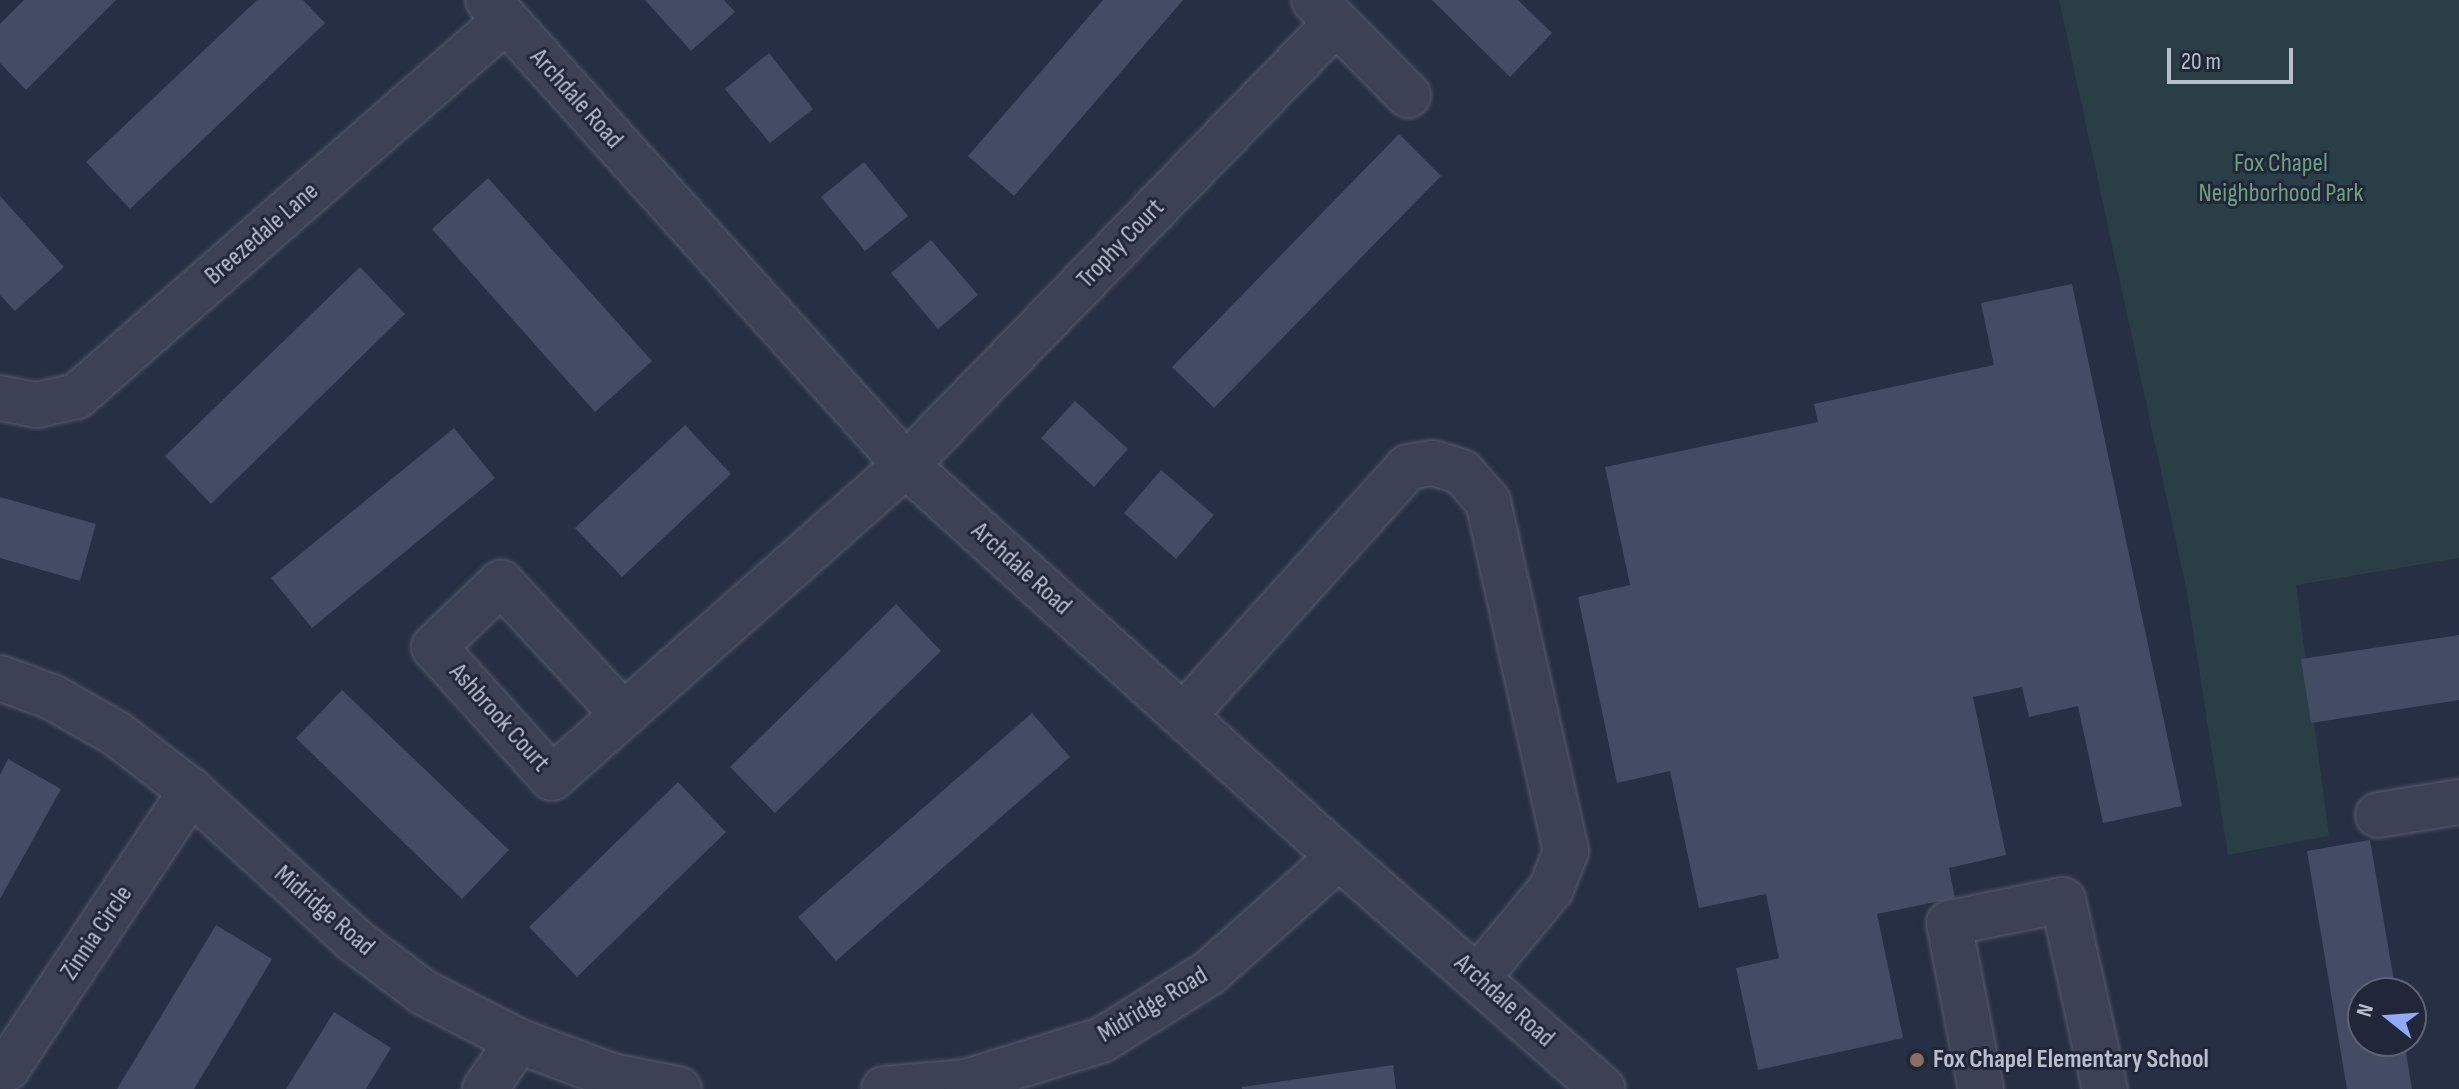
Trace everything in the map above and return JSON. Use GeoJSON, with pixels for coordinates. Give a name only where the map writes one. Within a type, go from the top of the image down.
{"type":"FeatureCollection","features":[{"type":"Feature","properties":{"kind":"street","name":"Breezedale Lane"},"geometry":{"type":"LineString","coordinates":[[0,398],[37,405],[77,396],[497,10]]}},
{"type":"Feature","properties":{"kind":"street","name":"Archdale Road"},"geometry":{"type":"LineString","coordinates":[[497,10],[906,465],[1339,857],[1603,1089]]}},
{"type":"Feature","properties":{"kind":"street","name":"Trophy Court"},"geometry":{"type":"LineString","coordinates":[[906,465],[1325,11]]}},
{"type":"Feature","properties":{"kind":"street"},"geometry":{"type":"LineString","coordinates":[[1325,11],[1408,95]]}},
{"type":"Feature","properties":{"kind":"street"},"geometry":{"type":"LineString","coordinates":[[1184,715],[1408,467],[1433,463],[1462,472],[1488,502],[1566,851],[1551,889],[1478,977]]}},
{"type":"Feature","properties":{"kind":"street"},"geometry":{"type":"LineString","coordinates":[[622,713],[906,465]]}},
{"type":"Feature","properties":{"kind":"street","name":"Midridge Road"},"geometry":{"type":"LineString","coordinates":[[0,678],[52,697],[117,734],[191,791],[354,940],[423,992],[518,1041],[612,1076],[679,1089]]}},
{"type":"Feature","properties":{"kind":"street","name":"Zinnia Circle"},"geometry":{"type":"LineString","coordinates":[[0,1064],[7,1068],[191,791]]}},
{"type":"Feature","properties":{"kind":"street"},"geometry":{"type":"LineString","coordinates":[[2378,815],[2459,802]]}},
{"type":"Feature","properties":{"kind":"street","name":"Midridge Road"},"geometry":{"type":"LineString","coordinates":[[884,1089],[967,1085],[1102,1040],[1209,973],[1339,857]]}},
{"type":"Feature","properties":{"kind":"street"},"geometry":{"type":"LineString","coordinates":[[1981,1089],[1949,923],[2063,900],[2105,1089]]}},
{"type":"Feature","properties":{"kind":"street"},"geometry":{"type":"LineString","coordinates":[[485,1089],[518,1041]]}},
{"type":"Feature","properties":{"kind":"green space","name":"Fox Chapel Neighborhood Park"},"geometry":{"type":"Polygon","coordinates":[[[2059,0],[2459,0],[2459,558],[2296,585],[2329,836],[2228,855],[2187,592],[2059,0]]]}},
{"type":"Feature","properties":{"kind":"building"},"geometry":{"type":"Polygon","coordinates":[[[24,0],[116,0],[26,90],[0,63],[0,24],[24,0]]]}},
{"type":"Feature","properties":{"kind":"building"},"geometry":{"type":"Polygon","coordinates":[[[257,0],[303,0],[325,23],[130,209],[86,162],[257,0]]]}},
{"type":"Feature","properties":{"kind":"building"},"geometry":{"type":"Polygon","coordinates":[[[645,0],[724,0],[735,12],[691,51],[645,0]]]}},
{"type":"Feature","properties":{"kind":"building"},"geometry":{"type":"Polygon","coordinates":[[[1103,0],[1183,0],[1014,196],[968,156],[1103,0]]]}},
{"type":"Feature","properties":{"kind":"building"},"geometry":{"type":"Polygon","coordinates":[[[1432,0],[1518,0],[1552,33],[1510,77],[1432,0]]]}},
{"type":"Feature","properties":{"kind":"building"},"geometry":{"type":"Polygon","coordinates":[[[769,53],[813,109],[770,143],[725,89],[769,53]]]}},
{"type":"Feature","properties":{"kind":"building"},"geometry":{"type":"Polygon","coordinates":[[[1399,134],[1441,176],[1214,408],[1172,367],[1399,134]]]}},
{"type":"Feature","properties":{"kind":"building"},"geometry":{"type":"Polygon","coordinates":[[[864,162],[908,216],[865,251],[821,197],[864,162]]]}},
{"type":"Feature","properties":{"kind":"building"},"geometry":{"type":"Polygon","coordinates":[[[488,178],[652,361],[595,412],[432,229],[488,178]]]}},
{"type":"Feature","properties":{"kind":"building"},"geometry":{"type":"Polygon","coordinates":[[[0,196],[64,267],[15,311],[0,295],[0,196]]]}},
{"type":"Feature","properties":{"kind":"building"},"geometry":{"type":"Polygon","coordinates":[[[931,240],[978,295],[938,329],[891,273],[931,240]]]}},
{"type":"Feature","properties":{"kind":"building"},"geometry":{"type":"Polygon","coordinates":[[[360,267],[405,314],[211,504],[165,456],[360,267]]]}},
{"type":"Feature","properties":{"kind":"building"},"geometry":{"type":"Polygon","coordinates":[[[2072,284],[2182,806],[2103,823],[2078,706],[2029,717],[2022,687],[1973,697],[2006,855],[1949,868],[1955,898],[1877,914],[1903,1038],[1758,1070],[1736,968],[1779,958],[1766,894],[1699,908],[1670,771],[1617,783],[1578,597],[1630,585],[1605,467],[1818,422],[1814,404],[1994,365],[1981,303],[2072,284]]]}},
{"type":"Feature","properties":{"kind":"building"},"geometry":{"type":"Polygon","coordinates":[[[1075,401],[1128,449],[1094,487],[1041,438],[1075,401]]]}},
{"type":"Feature","properties":{"kind":"building"},"geometry":{"type":"Polygon","coordinates":[[[685,425],[731,474],[622,577],[575,528],[685,425]]]}},
{"type":"Feature","properties":{"kind":"building"},"geometry":{"type":"Polygon","coordinates":[[[454,428],[495,478],[312,628],[271,578],[454,428]]]}},
{"type":"Feature","properties":{"kind":"building"},"geometry":{"type":"Polygon","coordinates":[[[1161,470],[1214,515],[1176,559],[1124,513],[1161,470]]]}},
{"type":"Feature","properties":{"kind":"building"},"geometry":{"type":"Polygon","coordinates":[[[0,497],[96,524],[80,581],[0,558],[0,497]]]}},
{"type":"Feature","properties":{"kind":"building"},"geometry":{"type":"Polygon","coordinates":[[[896,604],[941,651],[775,813],[730,767],[896,604]]]}},
{"type":"Feature","properties":{"kind":"building"},"geometry":{"type":"Polygon","coordinates":[[[2459,635],[2459,700],[2311,723],[2301,659],[2459,635]]]}},
{"type":"Feature","properties":{"kind":"building"},"geometry":{"type":"Polygon","coordinates":[[[342,690],[509,850],[462,899],[296,738],[342,690]]]}},
{"type":"Feature","properties":{"kind":"building"},"geometry":{"type":"Polygon","coordinates":[[[1032,713],[1070,757],[836,961],[798,917],[1032,713]]]}},
{"type":"Feature","properties":{"kind":"building"},"geometry":{"type":"Polygon","coordinates":[[[8,759],[61,789],[0,899],[0,775],[8,759]]]}},
{"type":"Feature","properties":{"kind":"building"},"geometry":{"type":"Polygon","coordinates":[[[678,782],[726,832],[577,977],[529,927],[678,782]]]}},
{"type":"Feature","properties":{"kind":"building"},"geometry":{"type":"Polygon","coordinates":[[[2370,840],[2393,977],[2347,977],[2347,1057],[2407,1057],[2412,1089],[2347,1089],[2307,851],[2370,840]]]}},
{"type":"Feature","properties":{"kind":"building"},"geometry":{"type":"Polygon","coordinates":[[[216,925],[272,959],[194,1089],[117,1089],[216,925]]]}},
{"type":"Feature","properties":{"kind":"building"},"geometry":{"type":"Polygon","coordinates":[[[334,1012],[391,1048],[366,1089],[286,1089],[334,1012]]]}},
{"type":"Feature","properties":{"kind":"building"},"geometry":{"type":"Polygon","coordinates":[[[1393,1065],[1396,1089],[1242,1089],[1242,1087],[1393,1065]]]}},
{"type":"Feature","properties":{"kind":"place","name":"Fox Chapel Elementary School"},"geometry":{"type":"Point","coordinates":[1917,1060]}}]}
